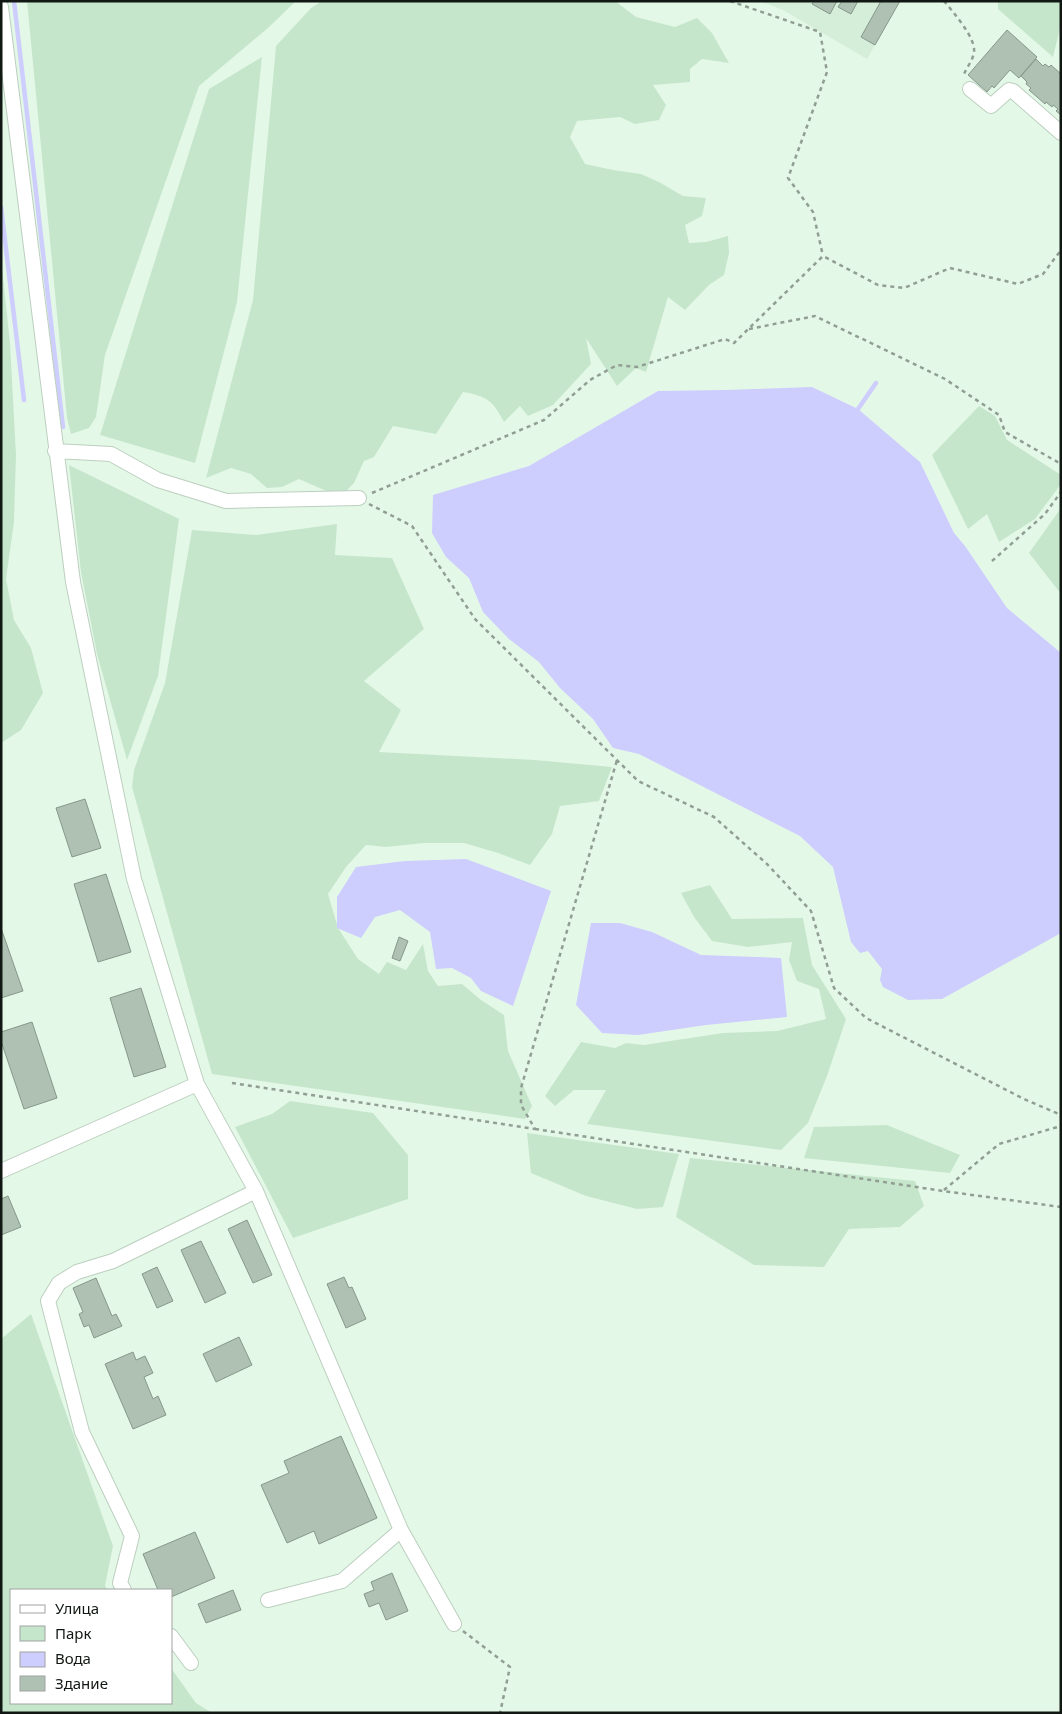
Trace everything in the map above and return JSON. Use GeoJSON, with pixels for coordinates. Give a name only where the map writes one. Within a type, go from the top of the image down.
{"type":"FeatureCollection","features":[{"type":"Feature","properties":{"kind":"street"},"geometry":{"type":"LineString","coordinates":[[1,7],[72,582],[134,879],[197,1084],[256,1191],[401,1530],[454,1624]]}},
{"type":"Feature","properties":{"kind":"street"},"geometry":{"type":"LineString","coordinates":[[970,89],[991,106],[1006,92],[1009,90],[1013,91],[1061,133]]}},
{"type":"Feature","properties":{"kind":"street"},"geometry":{"type":"LineString","coordinates":[[55,451],[111,454],[158,480],[226,501],[359,498]]}},
{"type":"Feature","properties":{"kind":"street"},"geometry":{"type":"LineString","coordinates":[[1,1171],[197,1084]]}},
{"type":"Feature","properties":{"kind":"street"},"geometry":{"type":"LineString","coordinates":[[123,1589],[120,1583],[132,1536],[82,1432],[48,1301],[59,1283],[77,1272],[113,1261],[256,1191]]}},
{"type":"Feature","properties":{"kind":"street"},"geometry":{"type":"LineString","coordinates":[[268,1600],[342,1580],[401,1530]]}},
{"type":"Feature","properties":{"kind":"street"},"geometry":{"type":"LineString","coordinates":[[172,1637],[191,1663]]}},
{"type":"Feature","properties":{"kind":"path"},"geometry":{"type":"LineString","coordinates":[[730,1],[820,32],[826,72],[788,178],[813,212],[823,256],[878,285],[904,288],[950,268],[1018,284],[1043,274],[1061,250]]}},
{"type":"Feature","properties":{"kind":"path"},"geometry":{"type":"LineString","coordinates":[[944,1],[962,24],[974,46],[974,54],[964,74],[964,82],[970,89]]}},
{"type":"Feature","properties":{"kind":"path"},"geometry":{"type":"LineString","coordinates":[[359,498],[544,420],[590,380],[616,365],[636,368],[725,339],[734,343],[823,256]]}},
{"type":"Feature","properties":{"kind":"path"},"geometry":{"type":"LineString","coordinates":[[747,330],[815,316],[945,378],[999,415],[1005,432],[1061,464]]}},
{"type":"Feature","properties":{"kind":"path"},"geometry":{"type":"LineString","coordinates":[[992,561],[1045,514],[1061,492]]}},
{"type":"Feature","properties":{"kind":"path"},"geometry":{"type":"LineString","coordinates":[[359,498],[412,526],[476,619],[638,781],[714,817],[767,864],[811,911],[834,988],[866,1018],[1024,1099],[1061,1115]]}},
{"type":"Feature","properties":{"kind":"path"},"geometry":{"type":"LineString","coordinates":[[535,1129],[521,1105],[521,1088],[617,760]]}},
{"type":"Feature","properties":{"kind":"path"},"geometry":{"type":"LineString","coordinates":[[232,1083],[943,1191],[1061,1206]]}},
{"type":"Feature","properties":{"kind":"path"},"geometry":{"type":"LineString","coordinates":[[943,1191],[999,1144],[1061,1126]]}},
{"type":"Feature","properties":{"kind":"path"},"geometry":{"type":"LineString","coordinates":[[454,1624],[510,1667],[500,1713]]}},
{"type":"Feature","properties":{"kind":"shaded area"},"geometry":{"type":"Polygon","coordinates":[[[760,1],[900,1],[867,59],[783,10],[760,1]]]}},
{"type":"Feature","properties":{"kind":"green space"},"geometry":{"type":"Polygon","coordinates":[[[27,1],[296,1],[268,28],[199,86],[105,355],[96,417],[89,428],[71,434],[67,418],[27,1]]]}},
{"type":"Feature","properties":{"kind":"green space"},"geometry":{"type":"Polygon","coordinates":[[[322,1],[615,1],[636,17],[675,27],[697,18],[712,33],[729,63],[702,59],[690,69],[690,82],[653,85],[666,105],[659,120],[635,124],[620,117],[577,121],[570,137],[585,164],[641,174],[683,196],[706,198],[702,216],[685,225],[689,243],[706,242],[728,236],[729,253],[724,275],[709,285],[685,310],[668,297],[646,372],[636,368],[617,386],[586,338],[591,364],[553,405],[528,416],[520,406],[504,422],[493,404],[478,395],[463,392],[436,434],[393,426],[374,457],[364,461],[354,483],[340,497],[299,479],[282,487],[267,488],[251,474],[231,468],[206,478],[253,300],[276,46],[311,8],[322,1]]]}},
{"type":"Feature","properties":{"kind":"green space"},"geometry":{"type":"Polygon","coordinates":[[[998,1],[1061,1],[1061,24],[1053,57],[998,9],[998,1]]]}},
{"type":"Feature","properties":{"kind":"green space"},"geometry":{"type":"Polygon","coordinates":[[[262,57],[237,302],[195,463],[100,435],[209,89],[262,57]]]}},
{"type":"Feature","properties":{"kind":"green space"},"geometry":{"type":"Polygon","coordinates":[[[1,259],[10,343],[16,455],[14,522],[6,579],[14,620],[31,648],[43,693],[21,730],[1,743],[1,259]]]}},
{"type":"Feature","properties":{"kind":"green space"},"geometry":{"type":"Polygon","coordinates":[[[979,406],[995,416],[1007,440],[1061,475],[1061,484],[1035,519],[999,542],[987,514],[968,529],[932,455],[979,406]]]}},
{"type":"Feature","properties":{"kind":"green space"},"geometry":{"type":"Polygon","coordinates":[[[69,465],[179,519],[158,676],[127,760],[97,654],[81,572],[69,465]]]}},
{"type":"Feature","properties":{"kind":"green space"},"geometry":{"type":"Polygon","coordinates":[[[1061,508],[1061,594],[1029,553],[1061,508]]]}},
{"type":"Feature","properties":{"kind":"green space"},"geometry":{"type":"Polygon","coordinates":[[[337,524],[335,555],[392,558],[424,629],[364,681],[401,710],[379,752],[535,760],[612,767],[599,801],[560,806],[552,834],[530,865],[464,843],[424,843],[386,847],[366,845],[346,867],[328,894],[338,928],[358,959],[379,974],[387,962],[406,970],[423,944],[428,971],[438,986],[462,984],[481,1000],[504,1015],[508,1051],[532,1106],[525,1119],[212,1074],[132,787],[134,770],[165,683],[192,530],[256,535],[337,524]]]}},
{"type":"Feature","properties":{"kind":"green space"},"geometry":{"type":"Polygon","coordinates":[[[710,885],[732,919],[803,918],[812,965],[846,1019],[827,1076],[808,1123],[781,1150],[587,1124],[606,1090],[574,1090],[555,1106],[545,1096],[581,1042],[615,1048],[626,1043],[644,1045],[723,1033],[777,1031],[826,1019],[819,989],[797,981],[789,960],[792,942],[748,947],[712,941],[694,917],[681,893],[710,885]]]}},
{"type":"Feature","properties":{"kind":"green space"},"geometry":{"type":"Polygon","coordinates":[[[290,1101],[373,1113],[408,1155],[408,1199],[293,1238],[235,1127],[272,1114],[290,1101]]]}},
{"type":"Feature","properties":{"kind":"green space"},"geometry":{"type":"Polygon","coordinates":[[[887,1125],[960,1155],[950,1173],[804,1158],[814,1127],[887,1125]]]}},
{"type":"Feature","properties":{"kind":"green space"},"geometry":{"type":"Polygon","coordinates":[[[527,1133],[679,1154],[663,1207],[637,1209],[586,1196],[531,1173],[527,1133]]]}},
{"type":"Feature","properties":{"kind":"green space"},"geometry":{"type":"Polygon","coordinates":[[[690,1158],[915,1181],[924,1206],[900,1227],[849,1229],[824,1267],[754,1265],[676,1217],[690,1158]]]}},
{"type":"Feature","properties":{"kind":"green space"},"geometry":{"type":"Polygon","coordinates":[[[31,1314],[113,1546],[105,1586],[107,1589],[10,1589],[10,1704],[172,1704],[172,1669],[196,1703],[212,1713],[1,1713],[1,1339],[31,1314]]]}},
{"type":"Feature","properties":{"kind":"water"},"geometry":{"type":"Polygon","coordinates":[[[812,387],[858,409],[920,462],[954,533],[1007,608],[1061,653],[1061,933],[942,999],[908,1000],[883,987],[880,980],[882,969],[868,951],[860,953],[851,942],[833,867],[800,836],[639,754],[613,748],[593,719],[560,688],[539,662],[509,639],[483,612],[469,578],[446,557],[432,533],[433,495],[529,466],[658,391],[812,387]]]}},
{"type":"Feature","properties":{"kind":"water"},"geometry":{"type":"Polygon","coordinates":[[[466,859],[551,891],[513,1006],[481,991],[471,978],[452,968],[436,969],[430,932],[400,910],[375,917],[361,938],[337,928],[337,897],[356,867],[405,861],[466,859]]]}},
{"type":"Feature","properties":{"kind":"water"},"geometry":{"type":"Polygon","coordinates":[[[591,923],[620,923],[652,932],[701,955],[781,958],[787,1017],[706,1025],[638,1035],[602,1033],[576,1005],[591,923]]]}},
{"type":"Feature","properties":{"kind":"building"},"geometry":{"type":"Polygon","coordinates":[[[814,1],[837,1],[830,14],[812,4],[814,1]]]}},
{"type":"Feature","properties":{"kind":"building"},"geometry":{"type":"Polygon","coordinates":[[[842,1],[858,1],[851,14],[838,7],[842,1]]]}},
{"type":"Feature","properties":{"kind":"building"},"geometry":{"type":"Polygon","coordinates":[[[881,1],[900,1],[875,45],[861,37],[881,1]]]}},
{"type":"Feature","properties":{"kind":"building"},"geometry":{"type":"Polygon","coordinates":[[[1007,30],[1037,57],[1019,78],[1010,70],[994,88],[992,86],[987,92],[968,75],[1007,30]]]}},
{"type":"Feature","properties":{"kind":"building"},"geometry":{"type":"Polygon","coordinates":[[[1036,59],[1043,66],[1045,64],[1049,67],[1051,65],[1061,74],[1061,115],[1053,105],[1052,107],[1046,102],[1045,104],[1029,90],[1031,88],[1021,76],[1036,59]]]}},
{"type":"Feature","properties":{"kind":"building"},"geometry":{"type":"Polygon","coordinates":[[[85,799],[101,848],[72,857],[56,808],[85,799]]]}},
{"type":"Feature","properties":{"kind":"building"},"geometry":{"type":"Polygon","coordinates":[[[106,874],[131,952],[98,962],[74,884],[106,874]]]}},
{"type":"Feature","properties":{"kind":"building"},"geometry":{"type":"Polygon","coordinates":[[[1,928],[23,991],[1,998],[1,928]]]}},
{"type":"Feature","properties":{"kind":"building"},"geometry":{"type":"Polygon","coordinates":[[[399,937],[408,941],[400,961],[392,958],[399,937]]]}},
{"type":"Feature","properties":{"kind":"building"},"geometry":{"type":"Polygon","coordinates":[[[141,988],[166,1067],[134,1077],[110,998],[141,988]]]}},
{"type":"Feature","properties":{"kind":"building"},"geometry":{"type":"Polygon","coordinates":[[[32,1022],[57,1098],[24,1109],[1,1041],[1,1032],[32,1022]]]}},
{"type":"Feature","properties":{"kind":"building"},"geometry":{"type":"Polygon","coordinates":[[[8,1196],[21,1227],[1,1235],[1,1199],[8,1196]]]}},
{"type":"Feature","properties":{"kind":"building"},"geometry":{"type":"Polygon","coordinates":[[[247,1220],[272,1275],[253,1283],[228,1229],[247,1220]]]}},
{"type":"Feature","properties":{"kind":"building"},"geometry":{"type":"Polygon","coordinates":[[[201,1241],[226,1293],[205,1303],[181,1250],[201,1241]]]}},
{"type":"Feature","properties":{"kind":"building"},"geometry":{"type":"Polygon","coordinates":[[[157,1267],[173,1301],[157,1308],[142,1274],[157,1267]]]}},
{"type":"Feature","properties":{"kind":"building"},"geometry":{"type":"Polygon","coordinates":[[[344,1277],[349,1288],[352,1287],[366,1319],[346,1328],[327,1284],[344,1277]]]}},
{"type":"Feature","properties":{"kind":"building"},"geometry":{"type":"Polygon","coordinates":[[[96,1278],[112,1316],[116,1314],[122,1326],[94,1338],[89,1325],[84,1327],[79,1314],[83,1312],[73,1288],[96,1278]]]}},
{"type":"Feature","properties":{"kind":"building"},"geometry":{"type":"Polygon","coordinates":[[[239,1337],[252,1365],[216,1382],[203,1354],[239,1337]]]}},
{"type":"Feature","properties":{"kind":"building"},"geometry":{"type":"Polygon","coordinates":[[[133,1352],[136,1360],[145,1356],[153,1373],[144,1377],[153,1399],[158,1396],[166,1415],[133,1429],[105,1364],[133,1352]]]}},
{"type":"Feature","properties":{"kind":"building"},"geometry":{"type":"Polygon","coordinates":[[[341,1436],[377,1518],[319,1544],[314,1531],[287,1543],[261,1485],[289,1473],[284,1461],[341,1436]]]}},
{"type":"Feature","properties":{"kind":"building"},"geometry":{"type":"Polygon","coordinates":[[[195,1532],[215,1578],[172,1597],[172,1589],[158,1589],[143,1554],[195,1532]]]}},
{"type":"Feature","properties":{"kind":"building"},"geometry":{"type":"Polygon","coordinates":[[[392,1573],[408,1611],[386,1620],[379,1603],[369,1607],[364,1594],[374,1590],[371,1582],[392,1573]]]}},
{"type":"Feature","properties":{"kind":"building"},"geometry":{"type":"Polygon","coordinates":[[[233,1590],[241,1610],[206,1623],[198,1604],[233,1590]]]}},
{"type":"Feature","properties":{"kind":"waterway"},"geometry":{"type":"LineString","coordinates":[[14,1],[63,427]]}},
{"type":"Feature","properties":{"kind":"waterway"},"geometry":{"type":"LineString","coordinates":[[1,207],[24,400]]}},
{"type":"Feature","properties":{"kind":"waterway"},"geometry":{"type":"LineString","coordinates":[[858,409],[876,383]]}}]}
